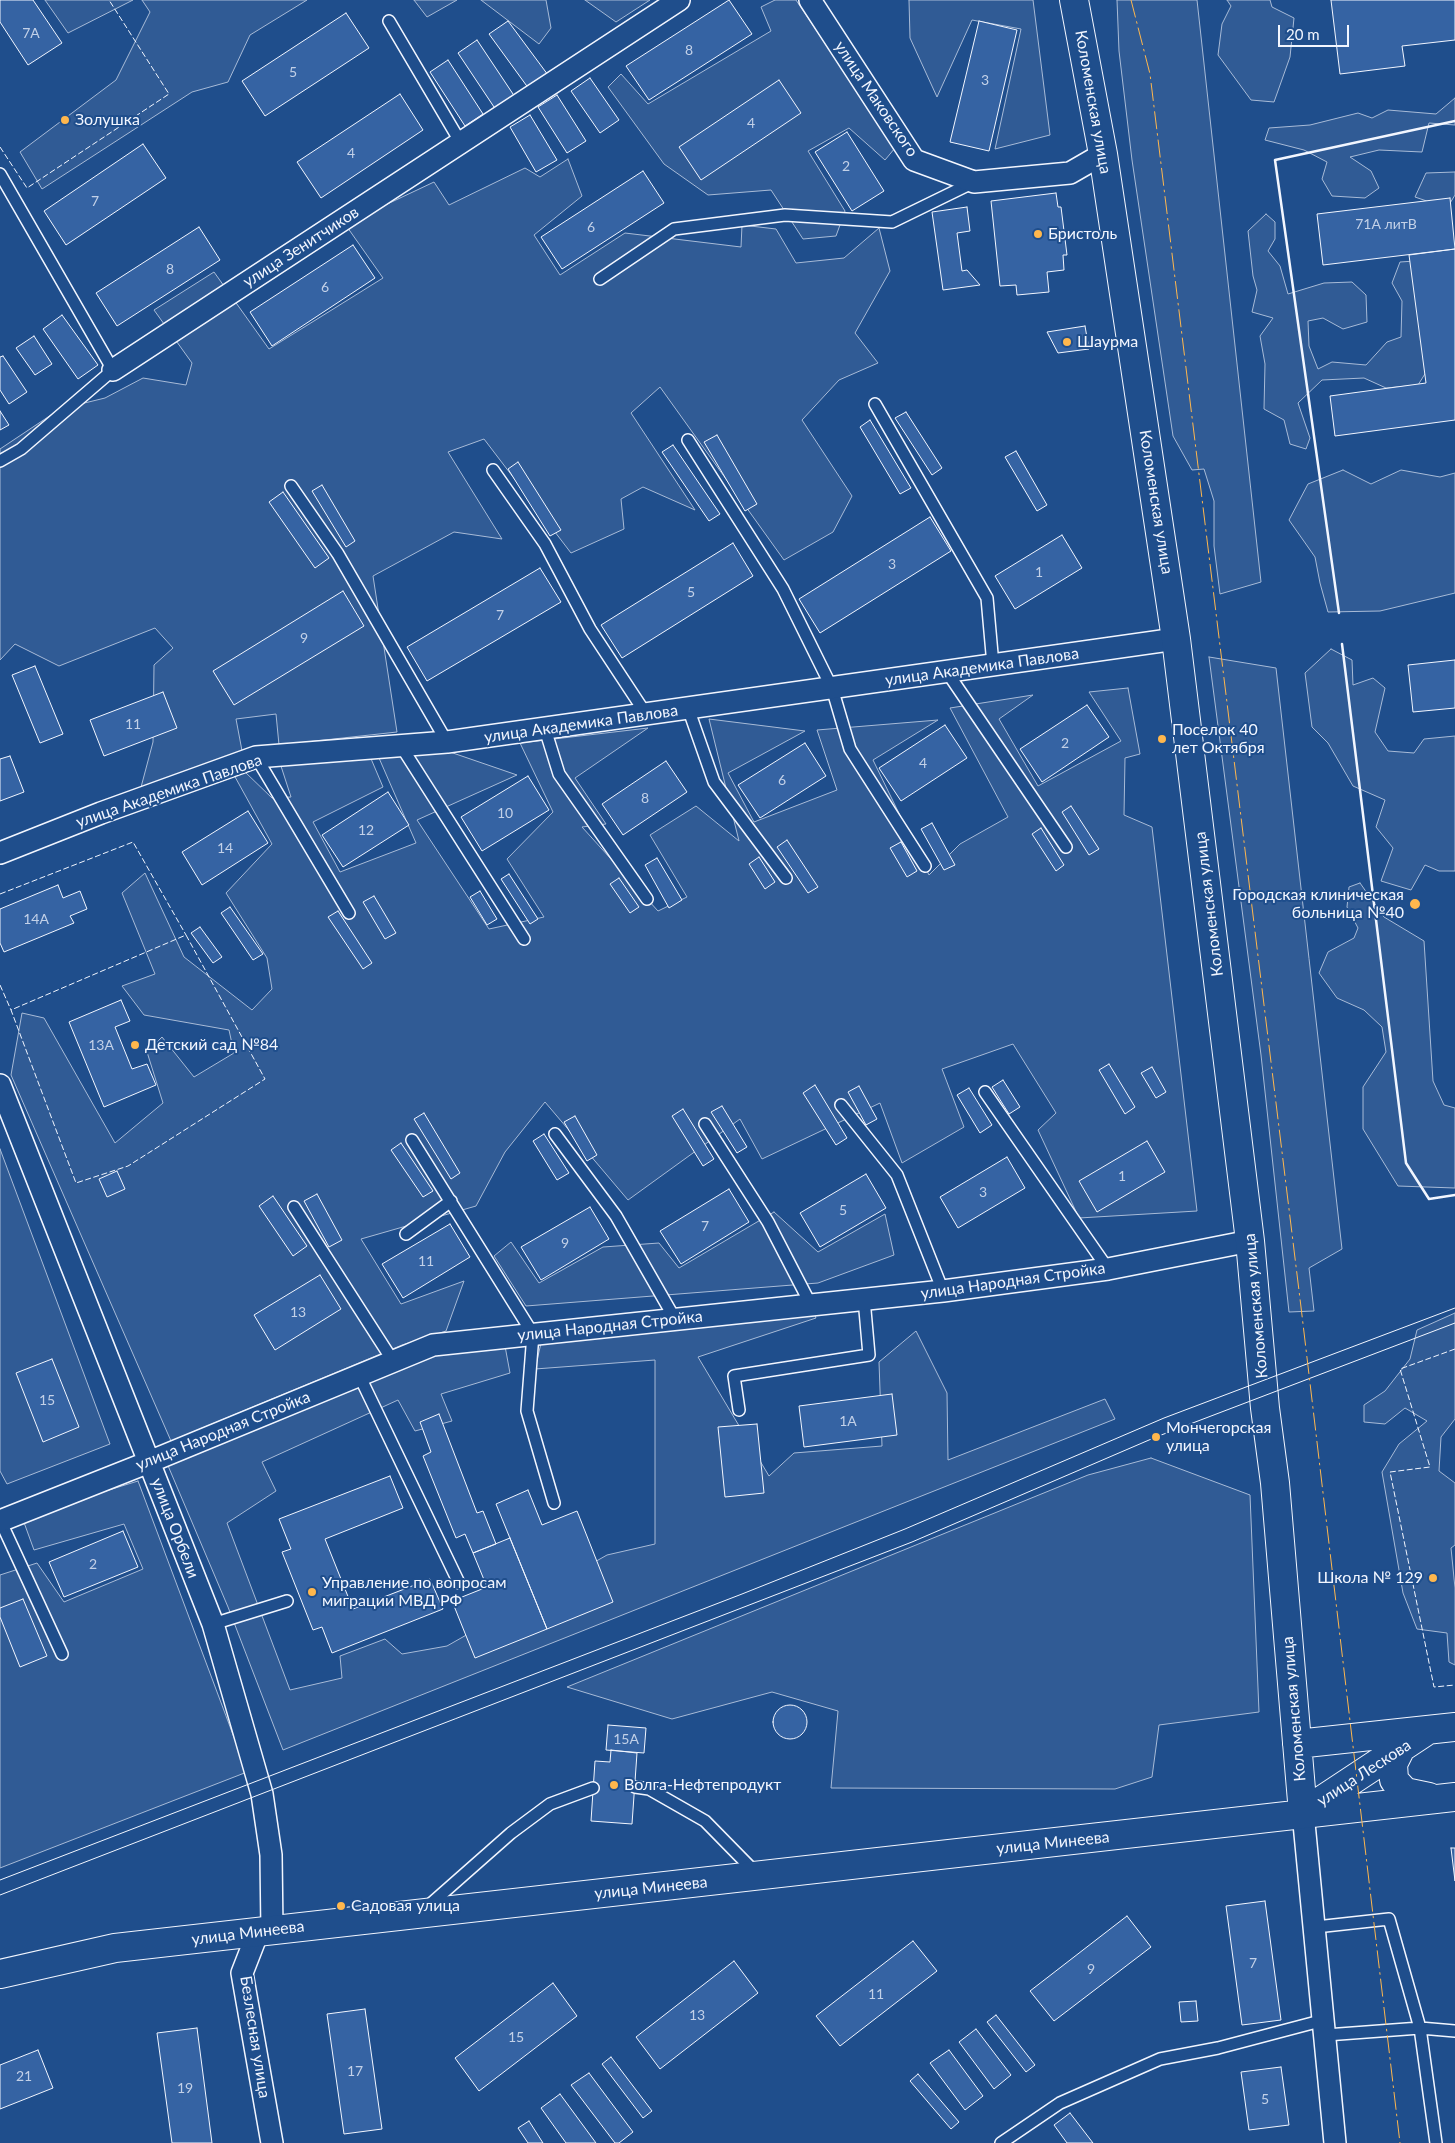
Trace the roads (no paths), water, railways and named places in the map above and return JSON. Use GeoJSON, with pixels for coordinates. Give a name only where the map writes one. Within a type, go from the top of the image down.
{"type":"FeatureCollection","features":[{"type":"Feature","properties":{"kind":"main road","name":"Коломенская улица"},"geometry":{"type":"LineString","coordinates":[[1074,0],[1103,154],[1176,640],[1250,1241],[1265,1408],[1275,1483],[1304,1812]]}},
{"type":"Feature","properties":{"kind":"main road","name":"улица Лескова"},"geometry":{"type":"LineString","coordinates":[[1304,1812],[1428,1730],[1455,1727]]}},
{"type":"Feature","properties":{"kind":"main road"},"geometry":{"type":"LineString","coordinates":[[1298,1744],[1428,1730]]}},
{"type":"Feature","properties":{"kind":"main road"},"geometry":{"type":"LineString","coordinates":[[1401,1748],[1393,1764],[1394,1780],[1405,1792],[1445,1798]]}},
{"type":"Feature","properties":{"kind":"main road","name":"улица Лескова"},"geometry":{"type":"LineString","coordinates":[[1304,1812],[1445,1798]]}},
{"type":"Feature","properties":{"kind":"main road","name":"улица Минеева"},"geometry":{"type":"LineString","coordinates":[[0,1974],[115,1948],[759,1876],[1304,1812]]}},
{"type":"Feature","properties":{"kind":"street","name":"улица Зенитчиков"},"geometry":{"type":"LineString","coordinates":[[113,370],[679,0]]}},
{"type":"Feature","properties":{"kind":"street","name":"улица Маковского"},"geometry":{"type":"LineString","coordinates":[[810,0],[914,160],[974,182],[1070,173],[1103,154]]}},
{"type":"Feature","properties":{"kind":"street","name":"улица Академика Павлова"},"geometry":{"type":"LineString","coordinates":[[0,853],[101,813],[256,757],[447,742],[1176,640]]}},
{"type":"Feature","properties":{"kind":"street","name":"улица Орбели"},"geometry":{"type":"LineString","coordinates":[[0,1085],[213,1624],[262,1794],[271,1855],[265,1931]]}},
{"type":"Feature","properties":{"kind":"street","name":"улица Народная Стройка"},"geometry":{"type":"LineString","coordinates":[[0,1520],[150,1462],[433,1345],[943,1291],[1108,1268],[1250,1241]]}},
{"type":"Feature","properties":{"kind":"street"},"geometry":{"type":"LineString","coordinates":[[1304,1812],[1335,2143]]}},
{"type":"Feature","properties":{"kind":"street","name":"Безлесная улица"},"geometry":{"type":"LineString","coordinates":[[265,1931],[242,1973],[272,2143]]}},
{"type":"Feature","properties":{"kind":"lane"},"geometry":{"type":"LineString","coordinates":[[389,21],[461,143]]}},
{"type":"Feature","properties":{"kind":"lane"},"geometry":{"type":"LineString","coordinates":[[0,174],[113,370],[21,450],[0,461]]}},
{"type":"Feature","properties":{"kind":"lane"},"geometry":{"type":"LineString","coordinates":[[600,279],[674,229],[785,215],[892,222],[974,182]]}},
{"type":"Feature","properties":{"kind":"lane"},"geometry":{"type":"LineString","coordinates":[[875,404],[987,598],[993,665]]}},
{"type":"Feature","properties":{"kind":"lane"},"geometry":{"type":"LineString","coordinates":[[688,440],[783,589],[832,688],[850,749],[925,866]]}},
{"type":"Feature","properties":{"kind":"lane"},"geometry":{"type":"LineString","coordinates":[[493,470],[545,544],[590,629],[646,714]]}},
{"type":"Feature","properties":{"kind":"lane"},"geometry":{"type":"LineString","coordinates":[[291,486],[338,554],[447,742]]}},
{"type":"Feature","properties":{"kind":"lane"},"geometry":{"type":"LineString","coordinates":[[946,672],[1066,847]]}},
{"type":"Feature","properties":{"kind":"lane"},"geometry":{"type":"LineString","coordinates":[[688,708],[714,782],[786,878]]}},
{"type":"Feature","properties":{"kind":"lane"},"geometry":{"type":"LineString","coordinates":[[545,729],[559,774],[647,899]]}},
{"type":"Feature","properties":{"kind":"lane"},"geometry":{"type":"LineString","coordinates":[[401,746],[524,938]]}},
{"type":"Feature","properties":{"kind":"lane"},"geometry":{"type":"LineString","coordinates":[[256,757],[349,913]]}},
{"type":"Feature","properties":{"kind":"lane"},"geometry":{"type":"LineString","coordinates":[[985,1092],[1108,1268]]}},
{"type":"Feature","properties":{"kind":"lane"},"geometry":{"type":"LineString","coordinates":[[841,1105],[897,1175],[943,1291]]}},
{"type":"Feature","properties":{"kind":"lane"},"geometry":{"type":"LineString","coordinates":[[705,1124],[768,1222],[810,1305]]}},
{"type":"Feature","properties":{"kind":"lane"},"geometry":{"type":"LineString","coordinates":[[555,1134],[616,1216],[675,1319]]}},
{"type":"Feature","properties":{"kind":"lane"},"geometry":{"type":"LineString","coordinates":[[412,1140],[533,1334],[528,1411],[554,1503]]}},
{"type":"Feature","properties":{"kind":"lane"},"geometry":{"type":"LineString","coordinates":[[406,1234],[451,1201]]}},
{"type":"Feature","properties":{"kind":"lane"},"geometry":{"type":"LineString","coordinates":[[294,1207],[393,1361]]}},
{"type":"Feature","properties":{"kind":"lane"},"geometry":{"type":"LineString","coordinates":[[739,1410],[734,1376],[868,1355],[864,1299]]}},
{"type":"Feature","properties":{"kind":"lane"},"geometry":{"type":"LineString","coordinates":[[359,1375],[459,1583]]}},
{"type":"Feature","properties":{"kind":"lane"},"geometry":{"type":"LineString","coordinates":[[0,1520],[62,1654]]}},
{"type":"Feature","properties":{"kind":"lane"},"geometry":{"type":"LineString","coordinates":[[213,1624],[287,1600]]}},
{"type":"Feature","properties":{"kind":"lane"},"geometry":{"type":"LineString","coordinates":[[634,1787],[648,1789],[705,1822],[759,1876]]}},
{"type":"Feature","properties":{"kind":"lane"},"geometry":{"type":"LineString","coordinates":[[419,1914],[511,1833],[550,1804],[593,1788]]}},
{"type":"Feature","properties":{"kind":"lane"},"geometry":{"type":"LineString","coordinates":[[1316,1927],[1389,1919],[1420,2028],[1436,2143]]}},
{"type":"Feature","properties":{"kind":"lane"},"geometry":{"type":"LineString","coordinates":[[1001,2143],[1060,2103],[1160,2059],[1325,2027],[1455,2030]]}},
{"type":"Feature","properties":{"kind":"tram line"},"geometry":{"type":"LineString","coordinates":[[0,1880],[742,1594],[905,1529],[1164,1418],[1455,1308]]}},
{"type":"Feature","properties":{"kind":"tram line"},"geometry":{"type":"LineString","coordinates":[[0,1895],[912,1542],[1156,1437],[1455,1323]]}},
{"type":"Feature","properties":{"kind":"place","name":"Золушка"},"geometry":{"type":"Point","coordinates":[65,120]}},
{"type":"Feature","properties":{"kind":"place","name":"Бристоль"},"geometry":{"type":"Point","coordinates":[1038,234]}},
{"type":"Feature","properties":{"kind":"place","name":"Шаурма"},"geometry":{"type":"Point","coordinates":[1067,342]}},
{"type":"Feature","properties":{"kind":"place","name":"Поселок 40 лет Октября"},"geometry":{"type":"Point","coordinates":[1162,739]}},
{"type":"Feature","properties":{"kind":"place","name":"Городская клиническая больница №40"},"geometry":{"type":"Point","coordinates":[1415,904]}},
{"type":"Feature","properties":{"kind":"place","name":"Детский сад №84"},"geometry":{"type":"Point","coordinates":[135,1045]}},
{"type":"Feature","properties":{"kind":"place","name":"Мончегорская улица"},"geometry":{"type":"Point","coordinates":[1156,1437]}},
{"type":"Feature","properties":{"kind":"place","name":"Школа № 129"},"geometry":{"type":"Point","coordinates":[1433,1578]}},
{"type":"Feature","properties":{"kind":"place","name":"Управление по вопросам миграции МВД РФ"},"geometry":{"type":"Point","coordinates":[312,1592]}},
{"type":"Feature","properties":{"kind":"place","name":"Волга-Нефтепродукт"},"geometry":{"type":"Point","coordinates":[614,1785]}},
{"type":"Feature","properties":{"kind":"place","name":"Садовая улица"},"geometry":{"type":"Point","coordinates":[341,1906]}}]}
